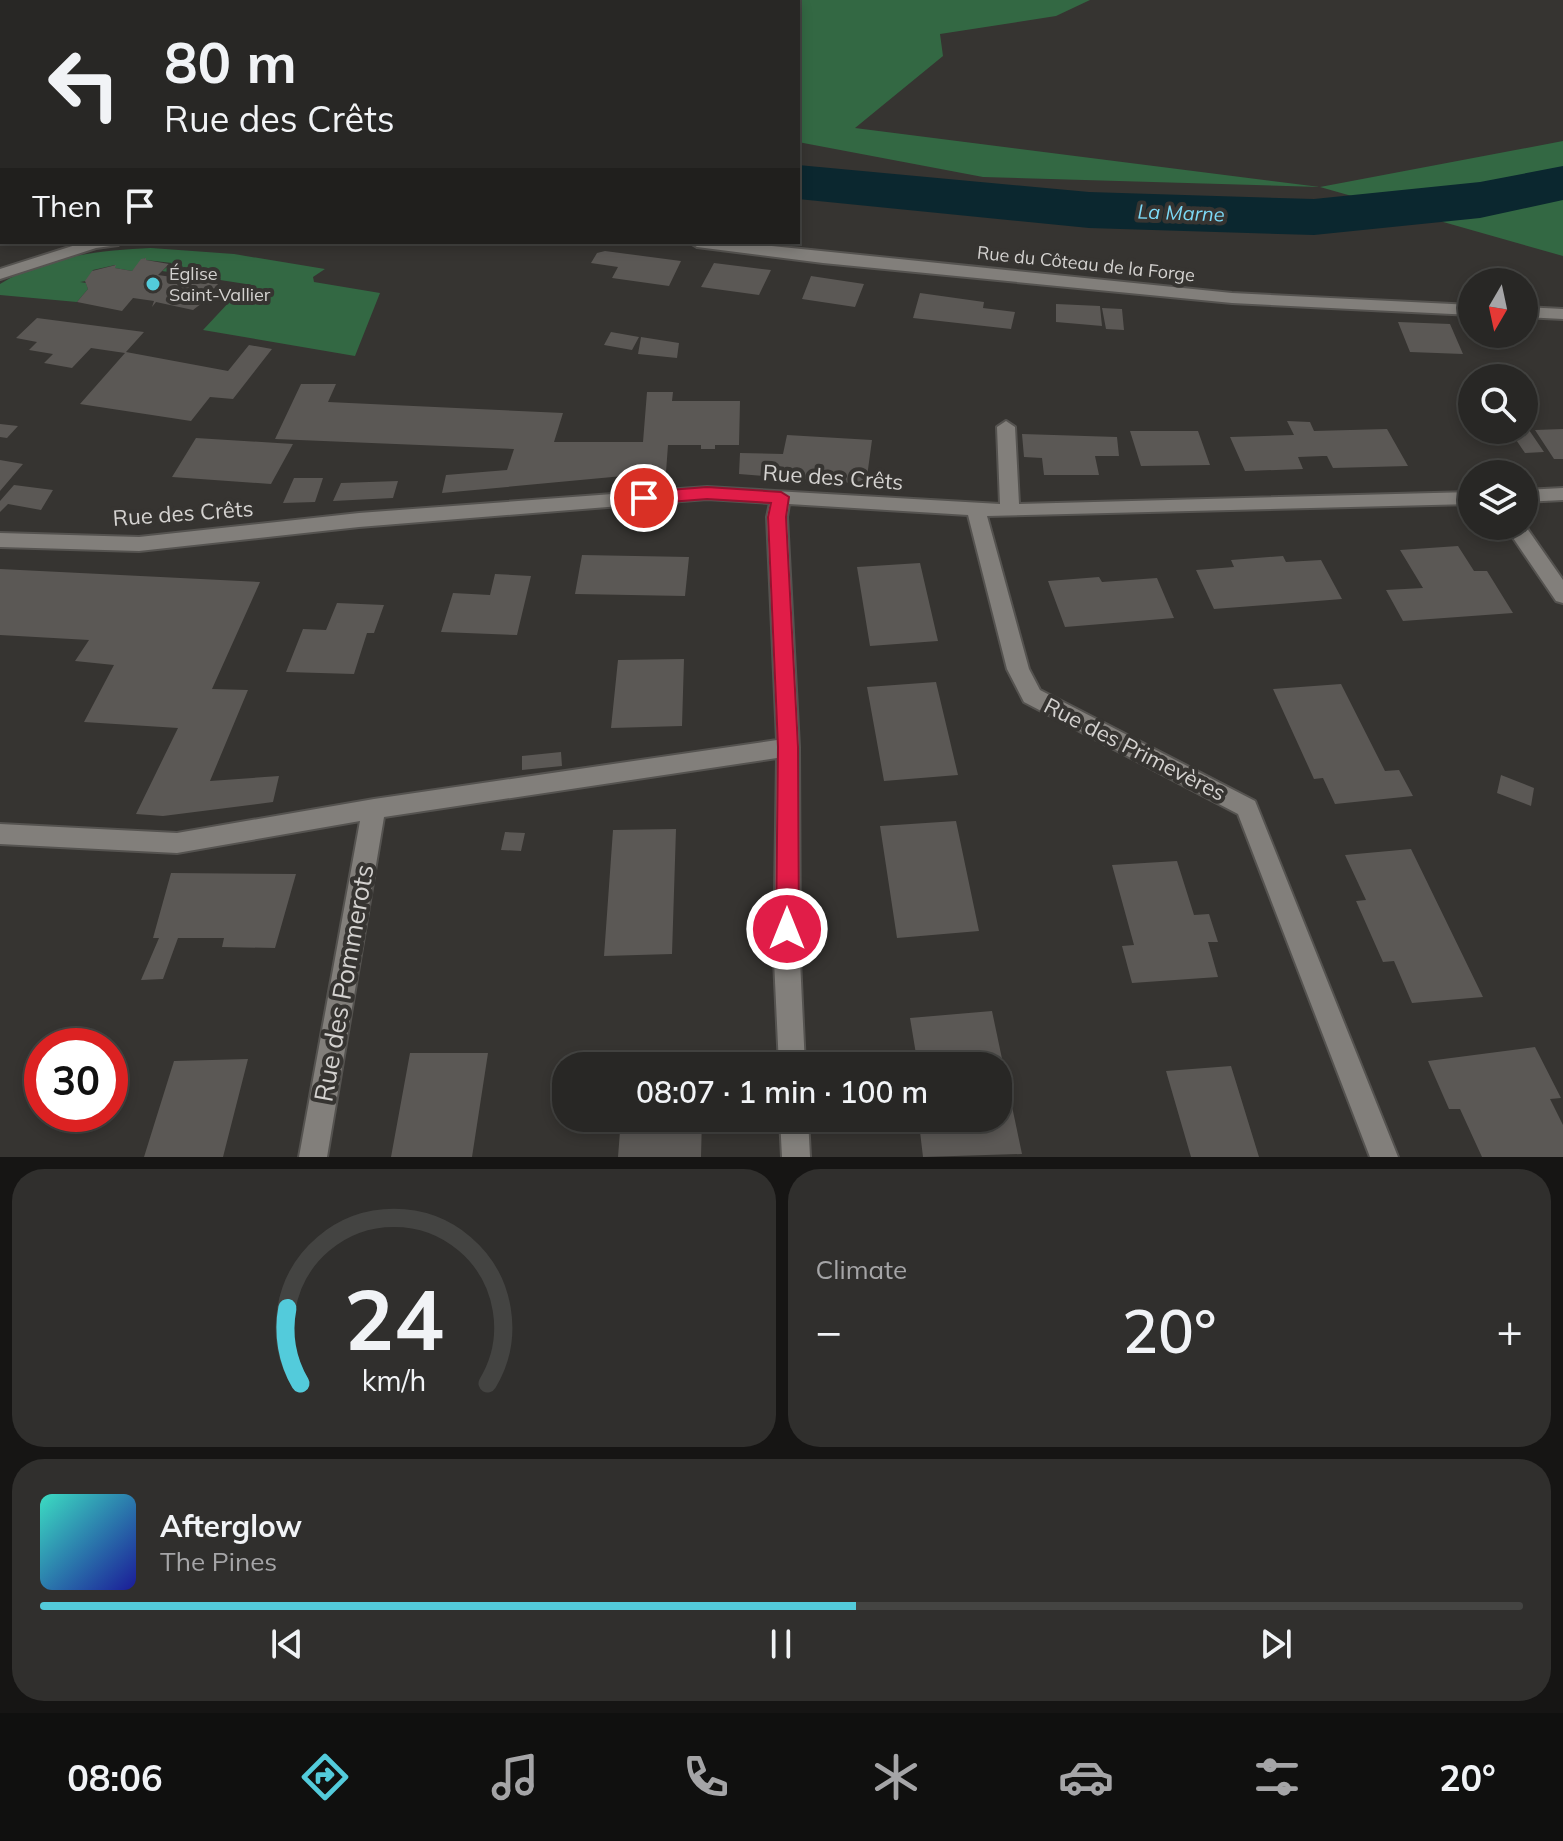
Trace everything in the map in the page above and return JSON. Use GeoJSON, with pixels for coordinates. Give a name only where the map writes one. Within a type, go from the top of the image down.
{"type":"FeatureCollection","features":[{"type":"Feature","properties":{"kind":"street"},"geometry":{"type":"LineString","coordinates":[[0,274],[94,244]]}},
{"type":"Feature","properties":{"kind":"street","name":"Rue du Côteau de la Forge"},"geometry":{"type":"LineString","coordinates":[[713,244],[823,258],[1232,298],[1458,309]]}},
{"type":"Feature","properties":{"kind":"street"},"geometry":{"type":"LineString","coordinates":[[1538,313],[1563,314]]}},
{"type":"Feature","properties":{"kind":"street"},"geometry":{"type":"LineString","coordinates":[[1006,427],[1010,511]]}},
{"type":"Feature","properties":{"kind":"street","name":"Rue des Crêts"},"geometry":{"type":"LineString","coordinates":[[0,540],[139,544],[359,520],[707,493],[976,511],[1458,498]]}},
{"type":"Feature","properties":{"kind":"street"},"geometry":{"type":"LineString","coordinates":[[1538,495],[1563,494]]}},
{"type":"Feature","properties":{"kind":"street"},"geometry":{"type":"LineString","coordinates":[[781,497],[777,517],[788,747],[787,960],[791,1052]]}},
{"type":"Feature","properties":{"kind":"street","name":"Rue des Primevères"},"geometry":{"type":"LineString","coordinates":[[976,511],[1018,669],[1032,696],[1247,808],[1384,1157]]}},
{"type":"Feature","properties":{"kind":"street"},"geometry":{"type":"LineString","coordinates":[[1525,540],[1563,596]]}},
{"type":"Feature","properties":{"kind":"street"},"geometry":{"type":"LineString","coordinates":[[0,834],[177,843],[374,809],[788,747]]}},
{"type":"Feature","properties":{"kind":"street","name":"Rue des Pommerots"},"geometry":{"type":"LineString","coordinates":[[313,1157],[374,809]]}},
{"type":"Feature","properties":{"kind":"street"},"geometry":{"type":"LineString","coordinates":[[795,1132],[796,1157]]}},
{"type":"Feature","properties":{"kind":"green space"},"geometry":{"type":"Polygon","coordinates":[[[800,0],[1090,0],[1056,16],[940,34],[943,56],[855,128],[1320,187],[983,177],[800,142],[800,0]]]}},
{"type":"Feature","properties":{"kind":"green space"},"geometry":{"type":"Polygon","coordinates":[[[1563,141],[1563,256],[1320,187],[1563,141]]]}},
{"type":"Feature","properties":{"kind":"green space"},"geometry":{"type":"Polygon","coordinates":[[[151,248],[234,254],[325,269],[313,277],[314,282],[380,293],[355,356],[203,330],[246,284],[162,271],[172,263],[145,258],[132,271],[115,268],[115,265],[93,270],[86,281],[80,282],[86,283],[88,289],[77,302],[0,295],[0,284],[54,261],[92,253],[151,248]]]}},
{"type":"Feature","properties":{"kind":"building"},"geometry":{"type":"Polygon","coordinates":[[[605,251],[681,261],[669,286],[612,278],[618,267],[591,263],[597,253],[605,251]]]}},
{"type":"Feature","properties":{"kind":"building","name":"Église Saint-Vallier"},"geometry":{"type":"Polygon","coordinates":[[[141,259],[169,264],[158,275],[185,276],[182,279],[202,281],[207,279],[205,282],[218,284],[213,290],[219,290],[193,310],[156,302],[152,307],[154,301],[133,298],[122,311],[77,302],[88,289],[85,281],[92,271],[116,265],[115,268],[132,271],[141,259]]]}},
{"type":"Feature","properties":{"kind":"building"},"geometry":{"type":"Polygon","coordinates":[[[714,263],[771,270],[759,295],[701,287],[714,263]]]}},
{"type":"Feature","properties":{"kind":"building"},"geometry":{"type":"Polygon","coordinates":[[[811,276],[864,284],[855,307],[802,299],[811,276]]]}},
{"type":"Feature","properties":{"kind":"building"},"geometry":{"type":"Polygon","coordinates":[[[920,293],[984,302],[983,308],[1015,312],[1011,329],[913,318],[920,293]]]}},
{"type":"Feature","properties":{"kind":"building"},"geometry":{"type":"Polygon","coordinates":[[[1056,304],[1100,306],[1102,326],[1056,322],[1056,304]]]}},
{"type":"Feature","properties":{"kind":"building"},"geometry":{"type":"Polygon","coordinates":[[[1102,308],[1122,309],[1124,330],[1106,329],[1102,308]]]}},
{"type":"Feature","properties":{"kind":"building"},"geometry":{"type":"Polygon","coordinates":[[[37,318],[144,332],[126,352],[228,371],[249,345],[272,349],[233,399],[210,397],[191,421],[80,404],[125,353],[91,348],[72,368],[44,363],[53,354],[29,350],[37,342],[16,338],[37,318]]]}},
{"type":"Feature","properties":{"kind":"building"},"geometry":{"type":"Polygon","coordinates":[[[1398,322],[1450,324],[1463,354],[1410,352],[1398,322]]]}},
{"type":"Feature","properties":{"kind":"building"},"geometry":{"type":"Polygon","coordinates":[[[611,332],[639,337],[632,350],[604,345],[611,332]]]}},
{"type":"Feature","properties":{"kind":"building"},"geometry":{"type":"Polygon","coordinates":[[[641,337],[679,343],[677,358],[638,354],[641,337]]]}},
{"type":"Feature","properties":{"kind":"building"},"geometry":{"type":"Polygon","coordinates":[[[301,384],[336,384],[328,402],[563,413],[554,442],[643,442],[647,392],[673,392],[672,401],[740,401],[739,445],[715,445],[715,449],[701,449],[701,445],[668,445],[666,472],[442,493],[446,475],[507,470],[514,449],[275,439],[301,384]]]}},
{"type":"Feature","properties":{"kind":"building"},"geometry":{"type":"Polygon","coordinates":[[[1287,421],[1310,422],[1314,431],[1387,429],[1408,466],[1333,468],[1327,456],[1323,456],[1298,457],[1303,469],[1245,471],[1230,437],[1294,435],[1287,421]]]}},
{"type":"Feature","properties":{"kind":"building"},"geometry":{"type":"Polygon","coordinates":[[[0,424],[18,426],[7,438],[0,437],[0,424]]]}},
{"type":"Feature","properties":{"kind":"building"},"geometry":{"type":"Polygon","coordinates":[[[1563,429],[1563,459],[1554,459],[1538,430],[1563,429]]]}},
{"type":"Feature","properties":{"kind":"building"},"geometry":{"type":"Polygon","coordinates":[[[1130,431],[1198,431],[1210,465],[1141,466],[1130,431]]]}},
{"type":"Feature","properties":{"kind":"building"},"geometry":{"type":"Polygon","coordinates":[[[1022,434],[1117,437],[1119,456],[1095,456],[1099,475],[1044,475],[1042,458],[1024,457],[1022,434]]]}},
{"type":"Feature","properties":{"kind":"building"},"geometry":{"type":"Polygon","coordinates":[[[787,435],[872,440],[866,484],[739,474],[740,453],[783,454],[787,435]]]}},
{"type":"Feature","properties":{"kind":"building"},"geometry":{"type":"Polygon","coordinates":[[[196,438],[293,444],[271,484],[172,477],[196,438]]]}},
{"type":"Feature","properties":{"kind":"building"},"geometry":{"type":"Polygon","coordinates":[[[1538,443],[1544,452],[1525,453],[1519,444],[1538,443]]]}},
{"type":"Feature","properties":{"kind":"building"},"geometry":{"type":"Polygon","coordinates":[[[0,460],[23,464],[0,491],[0,460]]]}},
{"type":"Feature","properties":{"kind":"building"},"geometry":{"type":"Polygon","coordinates":[[[294,478],[323,478],[315,502],[283,503],[294,478]]]}},
{"type":"Feature","properties":{"kind":"building"},"geometry":{"type":"Polygon","coordinates":[[[398,481],[393,498],[333,501],[341,483],[398,481]]]}},
{"type":"Feature","properties":{"kind":"building"},"geometry":{"type":"Polygon","coordinates":[[[14,485],[53,490],[41,510],[8,504],[0,512],[0,501],[14,485]]]}},
{"type":"Feature","properties":{"kind":"building"},"geometry":{"type":"Polygon","coordinates":[[[1458,546],[1474,571],[1487,571],[1513,613],[1403,621],[1386,590],[1423,588],[1400,550],[1458,546]]]}},
{"type":"Feature","properties":{"kind":"building"},"geometry":{"type":"Polygon","coordinates":[[[582,555],[689,557],[685,596],[575,594],[582,555]]]}},
{"type":"Feature","properties":{"kind":"building"},"geometry":{"type":"Polygon","coordinates":[[[1283,556],[1286,562],[1321,560],[1342,599],[1214,609],[1196,570],[1234,567],[1231,560],[1283,556]]]}},
{"type":"Feature","properties":{"kind":"building"},"geometry":{"type":"Polygon","coordinates":[[[920,563],[938,641],[870,646],[857,567],[920,563]]]}},
{"type":"Feature","properties":{"kind":"building"},"geometry":{"type":"Polygon","coordinates":[[[0,569],[260,582],[212,689],[248,690],[210,781],[279,776],[273,802],[163,816],[136,814],[178,728],[84,722],[114,665],[75,661],[89,640],[0,635],[0,569]]]}},
{"type":"Feature","properties":{"kind":"building"},"geometry":{"type":"Polygon","coordinates":[[[495,574],[531,576],[517,635],[441,632],[453,593],[490,595],[495,574]]]}},
{"type":"Feature","properties":{"kind":"building"},"geometry":{"type":"Polygon","coordinates":[[[1099,577],[1102,582],[1157,578],[1174,618],[1065,627],[1048,581],[1099,577]]]}},
{"type":"Feature","properties":{"kind":"building"},"geometry":{"type":"Polygon","coordinates":[[[337,603],[384,605],[374,633],[367,633],[354,674],[286,672],[303,629],[326,630],[337,603]]]}},
{"type":"Feature","properties":{"kind":"building"},"geometry":{"type":"Polygon","coordinates":[[[684,659],[682,726],[611,728],[618,660],[684,659]]]}},
{"type":"Feature","properties":{"kind":"building"},"geometry":{"type":"Polygon","coordinates":[[[936,682],[958,775],[884,781],[867,687],[936,682]]]}},
{"type":"Feature","properties":{"kind":"building"},"geometry":{"type":"Polygon","coordinates":[[[1341,684],[1385,771],[1399,770],[1413,796],[1335,804],[1323,778],[1314,779],[1273,689],[1341,684]]]}},
{"type":"Feature","properties":{"kind":"building"},"geometry":{"type":"Polygon","coordinates":[[[561,752],[562,766],[522,770],[522,756],[561,752]]]}},
{"type":"Feature","properties":{"kind":"building"},"geometry":{"type":"Polygon","coordinates":[[[1501,775],[1534,788],[1531,806],[1497,793],[1501,775]]]}},
{"type":"Feature","properties":{"kind":"building"},"geometry":{"type":"Polygon","coordinates":[[[956,821],[979,931],[897,938],[880,826],[956,821]]]}},
{"type":"Feature","properties":{"kind":"building"},"geometry":{"type":"Polygon","coordinates":[[[676,829],[672,954],[604,956],[613,830],[676,829]]]}},
{"type":"Feature","properties":{"kind":"building"},"geometry":{"type":"Polygon","coordinates":[[[505,832],[525,833],[521,851],[501,850],[505,832]]]}},
{"type":"Feature","properties":{"kind":"building"},"geometry":{"type":"Polygon","coordinates":[[[1411,849],[1483,997],[1412,1003],[1394,961],[1383,962],[1356,901],[1366,900],[1345,855],[1411,849]]]}},
{"type":"Feature","properties":{"kind":"building"},"geometry":{"type":"Polygon","coordinates":[[[1177,861],[1194,915],[1209,914],[1218,942],[1208,942],[1218,977],[1132,983],[1122,946],[1134,945],[1112,865],[1177,861]]]}},
{"type":"Feature","properties":{"kind":"building"},"geometry":{"type":"Polygon","coordinates":[[[171,873],[296,874],[275,948],[222,947],[224,938],[178,938],[163,979],[141,980],[159,938],[153,938],[171,873]]]}},
{"type":"Feature","properties":{"kind":"building"},"geometry":{"type":"Polygon","coordinates":[[[992,1011],[1001,1052],[916,1052],[910,1018],[992,1011]]]}},
{"type":"Feature","properties":{"kind":"building"},"geometry":{"type":"Polygon","coordinates":[[[1535,1047],[1561,1098],[1550,1099],[1563,1125],[1563,1157],[1482,1157],[1460,1109],[1449,1109],[1428,1061],[1535,1047]]]}},
{"type":"Feature","properties":{"kind":"building"},"geometry":{"type":"Polygon","coordinates":[[[410,1053],[488,1053],[472,1157],[391,1157],[410,1053]]]}},
{"type":"Feature","properties":{"kind":"building"},"geometry":{"type":"Polygon","coordinates":[[[248,1059],[223,1157],[144,1157],[174,1061],[248,1059]]]}},
{"type":"Feature","properties":{"kind":"building"},"geometry":{"type":"Polygon","coordinates":[[[1231,1066],[1259,1157],[1191,1157],[1166,1071],[1231,1066]]]}},
{"type":"Feature","properties":{"kind":"building"},"geometry":{"type":"Polygon","coordinates":[[[1012,1106],[1022,1154],[923,1157],[920,1132],[1012,1132],[1012,1106]]]}},
{"type":"Feature","properties":{"kind":"building"},"geometry":{"type":"Polygon","coordinates":[[[620,1132],[702,1132],[701,1157],[618,1157],[620,1132]]]}},
{"type":"Feature","properties":{"kind":"waterway","name":"La Marne"},"geometry":{"type":"LineString","coordinates":[[800,182],[1089,210],[1314,217],[1480,200],[1563,183]]}},
{"type":"Feature","properties":{"kind":"place","name":"Église Saint-Vallier"},"geometry":{"type":"Point","coordinates":[153,284]}},
{"type":"Feature","properties":{"kind":"route"},"geometry":{"type":"LineString","coordinates":[[644,498],[707,493],[781,497],[777,517],[788,747],[787,929]]}}]}
